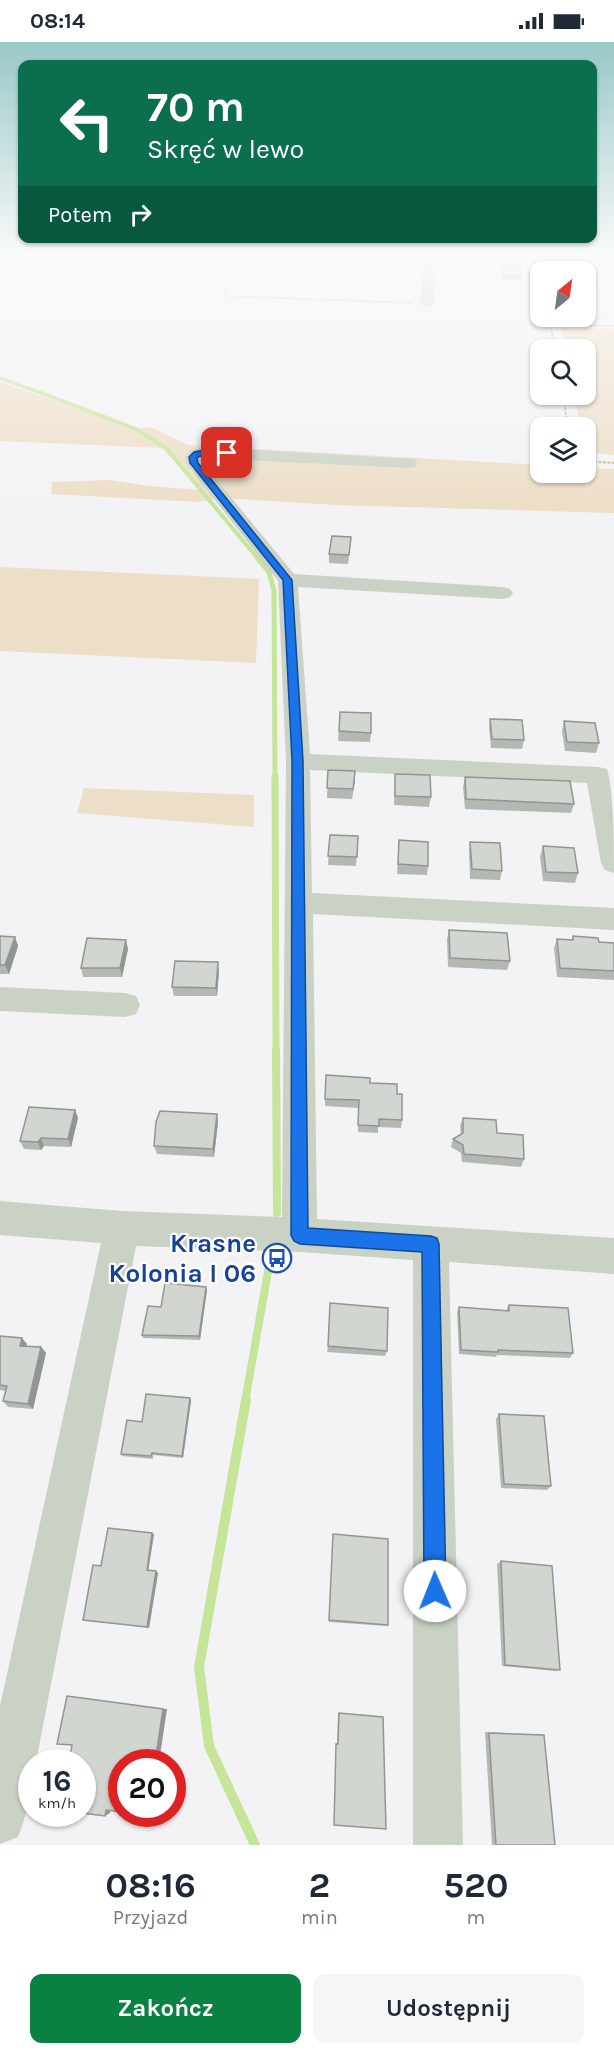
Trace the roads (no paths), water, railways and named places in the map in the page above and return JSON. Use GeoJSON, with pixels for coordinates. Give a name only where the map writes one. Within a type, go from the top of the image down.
{"type":"FeatureCollection","features":[{"type":"Feature","properties":{"kind":"street"},"geometry":{"type":"LineString","coordinates":[[300,1235],[297,761],[288,580],[194,463],[193,457],[196,454],[409,463]]}},
{"type":"Feature","properties":{"kind":"street"},"geometry":{"type":"LineString","coordinates":[[288,580],[503,593]]}},
{"type":"Feature","properties":{"kind":"street"},"geometry":{"type":"LineString","coordinates":[[297,761],[606,776],[614,863]]}},
{"type":"Feature","properties":{"kind":"street"},"geometry":{"type":"LineString","coordinates":[[299,903],[614,919]]}},
{"type":"Feature","properties":{"kind":"street"},"geometry":{"type":"LineString","coordinates":[[0,999],[125,1005]]}},
{"type":"Feature","properties":{"kind":"street"},"geometry":{"type":"LineString","coordinates":[[0,1218],[614,1256]]}},
{"type":"Feature","properties":{"kind":"street"},"geometry":{"type":"LineString","coordinates":[[0,1819],[122,1227]]}},
{"type":"Feature","properties":{"kind":"street"},"geometry":{"type":"LineString","coordinates":[[431,1244],[438,1845]]}},
{"type":"Feature","properties":{"kind":"waterway"},"geometry":{"type":"LineString","coordinates":[[0,378],[32,390]]}},
{"type":"Feature","properties":{"kind":"waterway"},"geometry":{"type":"LineString","coordinates":[[28,388],[136,429],[166,448],[259,560]]}},
{"type":"Feature","properties":{"kind":"waterway"},"geometry":{"type":"LineString","coordinates":[[258,559],[269,572],[274,591],[275,777]]}},
{"type":"Feature","properties":{"kind":"waterway"},"geometry":{"type":"LineString","coordinates":[[275,776],[276,1052]]}},
{"type":"Feature","properties":{"kind":"waterway"},"geometry":{"type":"LineString","coordinates":[[276,1051],[277,1213]]}},
{"type":"Feature","properties":{"kind":"waterway"},"geometry":{"type":"LineString","coordinates":[[245,1402],[270,1260]]}},
{"type":"Feature","properties":{"kind":"waterway"},"geometry":{"type":"LineString","coordinates":[[246,1400],[199,1667],[209,1746],[255,1845]]}},
{"type":"Feature","properties":{"kind":"place","name":"Krasne Kolonia I 06"},"geometry":{"type":"Point","coordinates":[277,1258]}}]}
